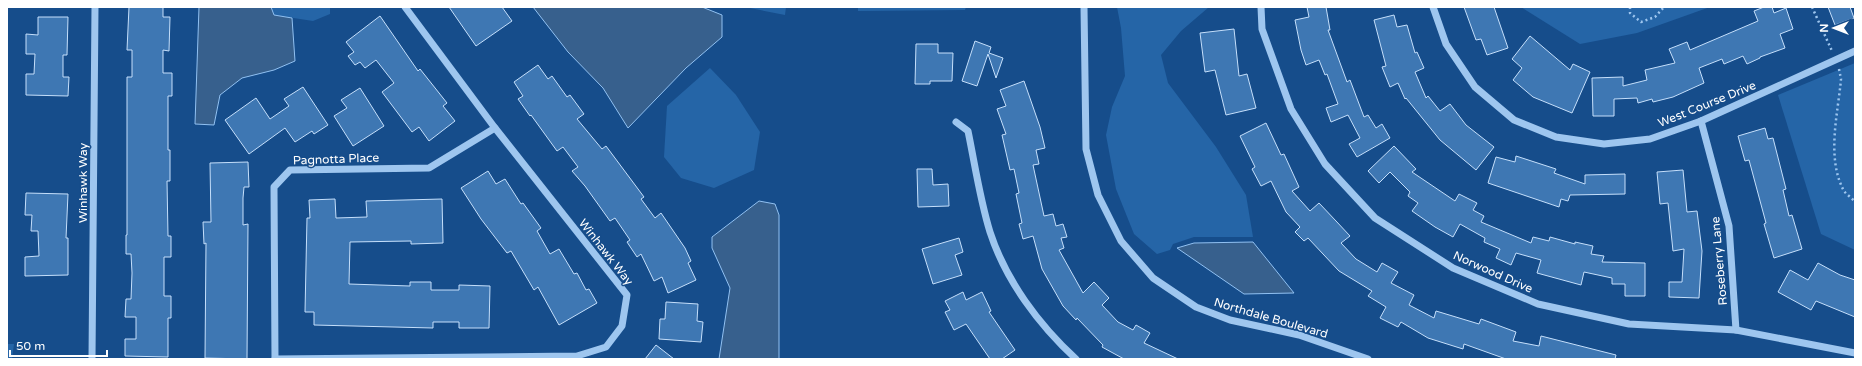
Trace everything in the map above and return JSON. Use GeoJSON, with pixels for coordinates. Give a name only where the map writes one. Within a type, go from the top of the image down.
{"type":"FeatureCollection","features":[{"type":"Feature","properties":{"kind":"street","name":"Winhawk Way"},"geometry":{"type":"LineString","coordinates":[[92,359],[95,7]]}},
{"type":"Feature","properties":{"kind":"street","name":"Winhawk Way"},"geometry":{"type":"LineString","coordinates":[[275,359],[577,356],[606,347],[622,326],[626,295],[495,128],[404,7]]}},
{"type":"Feature","properties":{"kind":"street","name":"Northdale Boulevard"},"geometry":{"type":"LineString","coordinates":[[1084,7],[1086,149],[1098,195],[1121,241],[1153,278],[1196,307],[1230,320],[1299,335],[1350,356],[1368,359]]}},
{"type":"Feature","properties":{"kind":"street","name":"Norwood Drive"},"geometry":{"type":"LineString","coordinates":[[1261,7],[1262,29],[1291,109],[1326,164],[1376,218],[1453,268],[1538,304],[1629,324],[1736,330],[1855,353]]}},
{"type":"Feature","properties":{"kind":"street","name":"West Course Drive"},"geometry":{"type":"LineString","coordinates":[[1433,7],[1446,44],[1475,86],[1514,120],[1556,137],[1604,144],[1650,139],[1701,121],[1855,51]]}},
{"type":"Feature","properties":{"kind":"street","name":"Roseberry Lane"},"geometry":{"type":"LineString","coordinates":[[1701,121],[1729,226],[1736,330]]}},
{"type":"Feature","properties":{"kind":"street"},"geometry":{"type":"LineString","coordinates":[[956,122],[968,131],[990,232],[1007,270],[1029,307],[1059,343],[1076,359]]}},
{"type":"Feature","properties":{"kind":"street","name":"Pagnotta Place"},"geometry":{"type":"LineString","coordinates":[[275,359],[274,187],[290,170],[429,168],[495,128]]}},
{"type":"Feature","properties":{"kind":"path"},"geometry":{"type":"LineString","coordinates":[[1630,7],[1630,12],[1641,22],[1655,17],[1664,7]]}},
{"type":"Feature","properties":{"kind":"path"},"geometry":{"type":"LineString","coordinates":[[1812,7],[1836,60],[1841,79],[1835,154],[1838,172],[1845,191],[1855,202]]}},
{"type":"Feature","properties":{"kind":"shaded area"},"geometry":{"type":"Polygon","coordinates":[[[199,7],[271,7],[274,15],[292,18],[295,61],[274,70],[242,78],[220,95],[214,125],[195,124],[199,7]]]}},
{"type":"Feature","properties":{"kind":"shaded area"},"geometry":{"type":"Polygon","coordinates":[[[271,7],[330,7],[330,14],[313,21],[274,15],[271,7]]]}},
{"type":"Feature","properties":{"kind":"shaded area"},"geometry":{"type":"Polygon","coordinates":[[[533,7],[702,7],[722,15],[722,37],[686,68],[628,128],[603,88],[568,52],[533,7]]]}},
{"type":"Feature","properties":{"kind":"shaded area"},"geometry":{"type":"Polygon","coordinates":[[[745,7],[786,7],[785,15],[745,7]]]}},
{"type":"Feature","properties":{"kind":"shaded area"},"geometry":{"type":"Polygon","coordinates":[[[858,7],[966,7],[965,10],[858,11],[858,7]]]}},
{"type":"Feature","properties":{"kind":"shaded area"},"geometry":{"type":"Polygon","coordinates":[[[1117,7],[1209,7],[1181,31],[1161,55],[1168,83],[1216,147],[1246,195],[1253,237],[1194,237],[1173,244],[1170,250],[1157,254],[1134,234],[1116,189],[1106,135],[1112,107],[1125,76],[1121,28],[1117,7]]]}},
{"type":"Feature","properties":{"kind":"shaded area"},"geometry":{"type":"Polygon","coordinates":[[[1521,7],[1710,7],[1637,33],[1580,44],[1521,7]]]}},
{"type":"Feature","properties":{"kind":"shaded area"},"geometry":{"type":"Polygon","coordinates":[[[1855,63],[1855,250],[1821,234],[1778,95],[1855,63]]]}},
{"type":"Feature","properties":{"kind":"shaded area"},"geometry":{"type":"Polygon","coordinates":[[[710,68],[736,95],[760,132],[754,170],[714,188],[681,178],[664,157],[667,106],[710,68]]]}},
{"type":"Feature","properties":{"kind":"shaded area"},"geometry":{"type":"Polygon","coordinates":[[[759,201],[775,204],[779,215],[779,359],[719,359],[730,288],[712,248],[712,237],[759,201]]]}},
{"type":"Feature","properties":{"kind":"shaded area"},"geometry":{"type":"Polygon","coordinates":[[[1253,242],[1294,293],[1244,294],[1177,248],[1194,243],[1253,242]]]}},
{"type":"Feature","properties":{"kind":"shaded area"},"geometry":{"type":"Polygon","coordinates":[[[7,344],[14,344],[12,359],[7,359],[7,344]]]}},
{"type":"Feature","properties":{"kind":"building"},"geometry":{"type":"Polygon","coordinates":[[[129,7],[163,7],[163,17],[170,17],[169,51],[163,50],[163,73],[172,73],[172,96],[168,96],[168,150],[170,150],[170,181],[167,181],[168,236],[171,236],[171,257],[164,257],[164,296],[171,296],[171,318],[168,318],[168,357],[125,356],[125,339],[136,339],[136,317],[125,317],[126,299],[131,299],[132,273],[131,254],[126,254],[127,77],[132,77],[132,50],[127,50],[129,7]]]}},
{"type":"Feature","properties":{"kind":"building"},"geometry":{"type":"Polygon","coordinates":[[[449,7],[502,7],[512,21],[476,46],[449,7]]]}},
{"type":"Feature","properties":{"kind":"building"},"geometry":{"type":"Polygon","coordinates":[[[1307,7],[1326,7],[1330,30],[1328,30],[1347,82],[1350,80],[1364,117],[1368,115],[1376,128],[1382,124],[1390,138],[1357,157],[1349,144],[1360,138],[1348,115],[1331,122],[1326,108],[1338,104],[1327,74],[1325,75],[1319,60],[1306,65],[1301,50],[1295,20],[1309,17],[1307,7]]]}},
{"type":"Feature","properties":{"kind":"building"},"geometry":{"type":"Polygon","coordinates":[[[1464,7],[1494,7],[1508,48],[1487,55],[1481,39],[1476,40],[1464,7]]]}},
{"type":"Feature","properties":{"kind":"building"},"geometry":{"type":"Polygon","coordinates":[[[1764,7],[1772,7],[1774,13],[1786,8],[1793,29],[1780,34],[1785,48],[1760,57],[1747,64],[1743,56],[1724,64],[1722,59],[1699,68],[1704,83],[1673,97],[1653,102],[1652,99],[1638,103],[1637,98],[1614,99],[1614,116],[1593,116],[1592,78],[1623,77],[1623,86],[1647,80],[1645,70],[1675,63],[1669,49],[1687,42],[1690,50],[1758,21],[1754,11],[1764,7]]]}},
{"type":"Feature","properties":{"kind":"building"},"geometry":{"type":"Polygon","coordinates":[[[1828,7],[1850,7],[1854,18],[1835,25],[1828,7]]]}},
{"type":"Feature","properties":{"kind":"building"},"geometry":{"type":"Polygon","coordinates":[[[1394,15],[1397,27],[1407,25],[1415,53],[1417,52],[1424,68],[1415,72],[1426,98],[1428,96],[1440,111],[1450,104],[1466,125],[1494,147],[1476,170],[1440,140],[1406,98],[1405,99],[1398,83],[1390,87],[1382,67],[1386,66],[1374,20],[1394,15]]]}},
{"type":"Feature","properties":{"kind":"building"},"geometry":{"type":"Polygon","coordinates":[[[380,16],[418,71],[420,69],[447,103],[443,106],[455,121],[429,141],[419,127],[412,132],[382,92],[394,83],[376,60],[365,68],[360,62],[355,65],[348,56],[354,52],[346,42],[380,16]]]}},
{"type":"Feature","properties":{"kind":"building"},"geometry":{"type":"Polygon","coordinates":[[[38,17],[68,17],[67,55],[63,55],[63,77],[69,77],[68,96],[26,95],[26,74],[34,74],[35,54],[26,54],[26,34],[38,35],[38,17]]]}},
{"type":"Feature","properties":{"kind":"building"},"geometry":{"type":"Polygon","coordinates":[[[1234,29],[1239,76],[1247,74],[1256,108],[1226,115],[1215,70],[1205,72],[1200,33],[1234,29]]]}},
{"type":"Feature","properties":{"kind":"building"},"geometry":{"type":"Polygon","coordinates":[[[1530,36],[1570,70],[1573,64],[1590,72],[1572,113],[1533,97],[1513,80],[1522,68],[1512,59],[1530,36]]]}},
{"type":"Feature","properties":{"kind":"building"},"geometry":{"type":"Polygon","coordinates":[[[975,41],[991,47],[989,53],[1003,58],[996,78],[988,54],[977,86],[962,81],[975,41]]]}},
{"type":"Feature","properties":{"kind":"building"},"geometry":{"type":"Polygon","coordinates":[[[916,44],[938,44],[938,53],[953,53],[952,81],[930,81],[930,84],[915,84],[916,44]]]}},
{"type":"Feature","properties":{"kind":"building"},"geometry":{"type":"Polygon","coordinates":[[[538,65],[548,79],[552,76],[567,97],[570,95],[584,114],[577,119],[602,149],[606,146],[644,197],[641,199],[655,218],[661,213],[685,248],[691,261],[688,263],[696,280],[668,293],[662,277],[654,281],[641,254],[637,257],[627,242],[630,240],[615,218],[610,221],[585,186],[572,171],[578,167],[563,147],[557,151],[531,115],[530,116],[518,99],[523,96],[514,82],[538,65]]]}},
{"type":"Feature","properties":{"kind":"building"},"geometry":{"type":"Polygon","coordinates":[[[1024,81],[1040,127],[1045,148],[1036,150],[1039,164],[1033,165],[1044,216],[1053,214],[1056,226],[1063,224],[1067,237],[1061,238],[1064,248],[1059,250],[1083,293],[1094,282],[1109,298],[1102,305],[1118,322],[1133,330],[1136,325],[1150,333],[1144,343],[1178,359],[1124,359],[1102,347],[1103,345],[1063,306],[1042,269],[1033,236],[1023,239],[1019,224],[1022,223],[1016,194],[1019,193],[1014,169],[1010,170],[1002,135],[1006,134],[997,109],[1006,106],[1000,90],[1024,81]]]}},
{"type":"Feature","properties":{"kind":"building"},"geometry":{"type":"Polygon","coordinates":[[[303,87],[328,125],[314,134],[312,131],[295,142],[285,128],[249,154],[225,120],[256,98],[270,119],[289,106],[284,99],[303,87]]]}},
{"type":"Feature","properties":{"kind":"building"},"geometry":{"type":"Polygon","coordinates":[[[360,88],[384,126],[353,146],[334,116],[347,108],[341,100],[360,88]]]}},
{"type":"Feature","properties":{"kind":"building"},"geometry":{"type":"Polygon","coordinates":[[[1266,123],[1281,155],[1284,154],[1299,187],[1292,191],[1310,211],[1319,203],[1336,221],[1350,236],[1341,243],[1356,259],[1377,272],[1382,263],[1398,272],[1391,283],[1414,295],[1409,305],[1434,318],[1436,311],[1479,324],[1481,319],[1516,332],[1513,341],[1539,346],[1541,336],[1616,355],[1615,359],[1506,359],[1464,344],[1463,349],[1428,338],[1401,322],[1398,327],[1380,318],[1386,307],[1368,296],[1372,291],[1339,271],[1308,238],[1304,241],[1295,232],[1300,227],[1286,212],[1271,181],[1261,186],[1252,169],[1255,167],[1240,136],[1266,123]]]}},
{"type":"Feature","properties":{"kind":"building"},"geometry":{"type":"Polygon","coordinates":[[[1765,128],[1768,139],[1773,138],[1786,189],[1783,190],[1789,216],[1792,215],[1802,249],[1774,258],[1764,224],[1766,223],[1749,160],[1745,161],[1738,136],[1765,128]]]}},
{"type":"Feature","properties":{"kind":"building"},"geometry":{"type":"Polygon","coordinates":[[[1394,146],[1416,169],[1412,172],[1455,201],[1459,194],[1477,203],[1473,210],[1484,216],[1481,222],[1531,243],[1533,237],[1549,241],[1550,237],[1575,244],[1575,242],[1593,246],[1591,254],[1604,256],[1602,262],[1645,263],[1645,296],[1625,296],[1625,284],[1612,284],[1612,278],[1584,272],[1581,285],[1537,273],[1541,260],[1516,253],[1511,265],[1496,258],[1500,249],[1484,242],[1485,238],[1460,224],[1453,237],[1435,227],[1412,211],[1418,203],[1408,196],[1410,192],[1390,172],[1379,183],[1368,171],[1394,146]]]}},
{"type":"Feature","properties":{"kind":"building"},"geometry":{"type":"Polygon","coordinates":[[[1516,156],[1556,169],[1554,173],[1585,184],[1585,175],[1625,174],[1625,194],[1570,195],[1568,201],[1561,199],[1559,207],[1488,183],[1496,157],[1515,162],[1516,156]]]}},
{"type":"Feature","properties":{"kind":"building"},"geometry":{"type":"Polygon","coordinates":[[[248,162],[249,187],[244,187],[243,198],[243,225],[248,224],[247,359],[205,358],[206,243],[204,244],[203,222],[211,222],[210,163],[248,162]]]}},
{"type":"Feature","properties":{"kind":"building"},"geometry":{"type":"Polygon","coordinates":[[[917,169],[932,169],[933,185],[948,184],[949,206],[918,207],[917,169]]]}},
{"type":"Feature","properties":{"kind":"building"},"geometry":{"type":"Polygon","coordinates":[[[1683,170],[1687,212],[1697,211],[1702,251],[1699,298],[1669,297],[1669,282],[1682,282],[1684,249],[1673,251],[1668,203],[1660,204],[1657,172],[1683,170]]]}},
{"type":"Feature","properties":{"kind":"building"},"geometry":{"type":"Polygon","coordinates":[[[488,171],[496,184],[505,179],[521,204],[523,203],[541,228],[537,231],[550,254],[559,249],[574,274],[577,273],[586,290],[589,289],[597,303],[559,325],[538,287],[534,290],[511,251],[507,253],[481,219],[461,188],[488,171]]]}},
{"type":"Feature","properties":{"kind":"building"},"geometry":{"type":"Polygon","coordinates":[[[26,193],[68,194],[66,238],[68,238],[68,275],[25,276],[25,257],[39,256],[38,231],[31,231],[32,215],[25,215],[26,193]]]}},
{"type":"Feature","properties":{"kind":"building"},"geometry":{"type":"Polygon","coordinates":[[[335,199],[336,218],[367,217],[366,201],[442,199],[443,243],[411,244],[411,241],[350,242],[349,284],[410,286],[410,282],[431,282],[431,290],[459,290],[459,285],[490,286],[489,328],[459,328],[459,322],[433,322],[433,328],[314,325],[314,312],[305,312],[307,218],[310,218],[309,200],[335,199]]]}},
{"type":"Feature","properties":{"kind":"building"},"geometry":{"type":"Polygon","coordinates":[[[959,238],[963,252],[955,255],[962,275],[933,284],[922,249],[959,238]]]}},
{"type":"Feature","properties":{"kind":"building"},"geometry":{"type":"Polygon","coordinates":[[[1818,263],[1840,275],[1855,280],[1855,317],[1816,301],[1811,310],[1778,292],[1790,270],[1808,280],[1818,263]]]}},
{"type":"Feature","properties":{"kind":"building"},"geometry":{"type":"Polygon","coordinates":[[[963,292],[966,300],[982,292],[991,311],[989,312],[1015,350],[1002,359],[990,359],[966,324],[954,330],[945,312],[950,310],[945,301],[963,292]]]}},
{"type":"Feature","properties":{"kind":"building"},"geometry":{"type":"Polygon","coordinates":[[[666,302],[698,304],[697,321],[703,322],[701,342],[659,339],[660,319],[665,319],[666,302]]]}},
{"type":"Feature","properties":{"kind":"building"},"geometry":{"type":"Polygon","coordinates":[[[656,345],[674,359],[645,359],[656,345]]]}}]}
